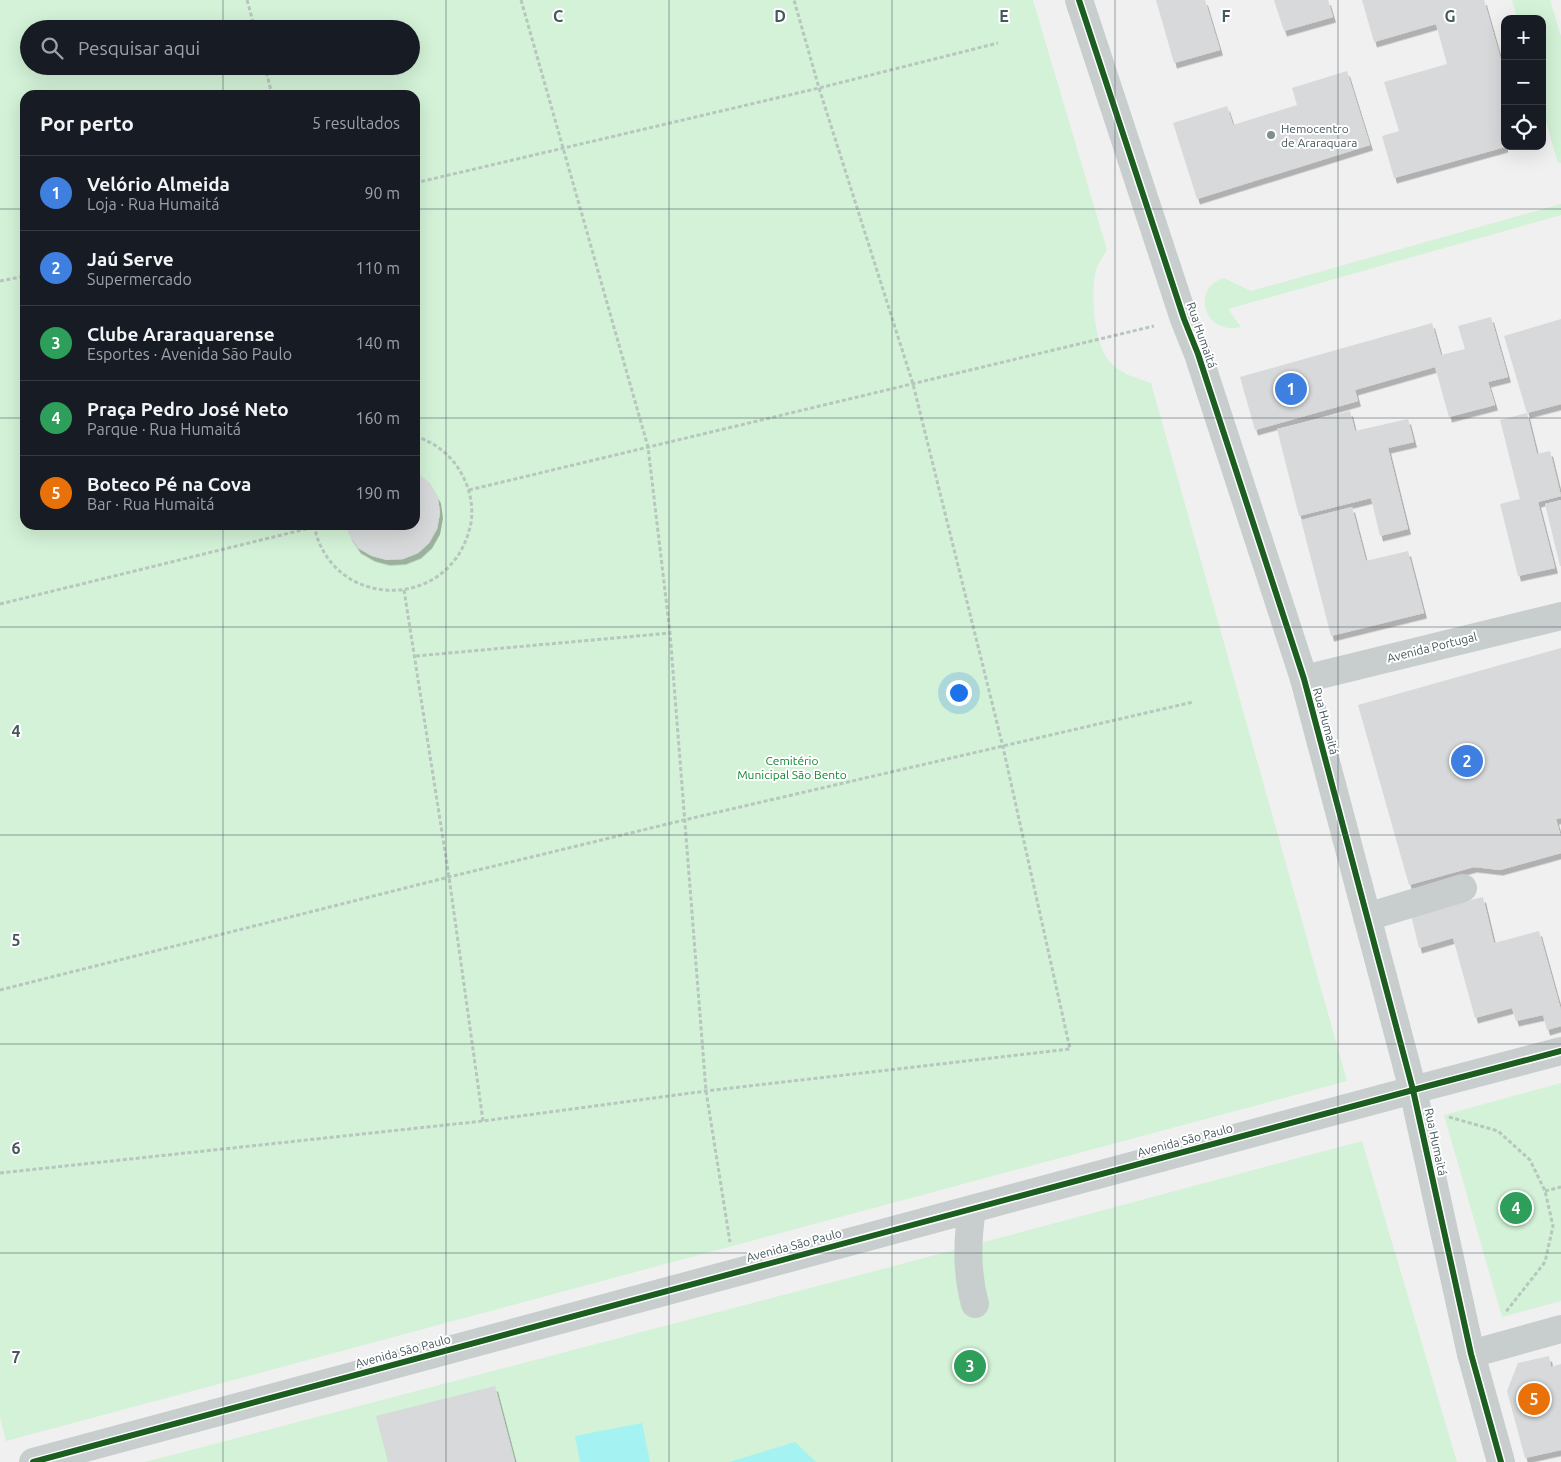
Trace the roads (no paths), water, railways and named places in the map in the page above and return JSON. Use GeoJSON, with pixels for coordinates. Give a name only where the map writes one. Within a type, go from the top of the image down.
{"type":"FeatureCollection","features":[{"type":"Feature","properties":{"kind":"street","name":"Rua Humaitá"},"geometry":{"type":"LineString","coordinates":[[1079,0],[1184,319],[1198,354],[1304,679],[1413,1090],[1471,1354],[1501,1462]]}},
{"type":"Feature","properties":{"kind":"street","name":"Avenida Portugal"},"geometry":{"type":"LineString","coordinates":[[1304,679],[1561,616]]}},
{"type":"Feature","properties":{"kind":"street"},"geometry":{"type":"LineString","coordinates":[[1367,917],[1463,888]]}},
{"type":"Feature","properties":{"kind":"street","name":"Avenida São Paulo"},"geometry":{"type":"LineString","coordinates":[[33,1462],[1561,1051]]}},
{"type":"Feature","properties":{"kind":"street"},"geometry":{"type":"LineString","coordinates":[[972,1209],[968,1235],[968,1264],[970,1287],[975,1304]]}},
{"type":"Feature","properties":{"kind":"street"},"geometry":{"type":"LineString","coordinates":[[1471,1354],[1561,1329]]}},
{"type":"Feature","properties":{"kind":"water"},"geometry":{"type":"Polygon","coordinates":[[[642,1423],[650,1462],[580,1462],[575,1436],[642,1423]]]}},
{"type":"Feature","properties":{"kind":"water"},"geometry":{"type":"Polygon","coordinates":[[[795,1442],[816,1462],[729,1462],[795,1442]]]}},
{"type":"Feature","properties":{"kind":"place","name":"Hemocentro de Araraquara"},"geometry":{"type":"Point","coordinates":[1271,135]}},
{"type":"Feature","properties":{"kind":"place","name":"Velório Almeida"},"geometry":{"type":"Point","coordinates":[1291,389]}},
{"type":"Feature","properties":{"kind":"place","name":"Jaú Serve"},"geometry":{"type":"Point","coordinates":[1467,761]}},
{"type":"Feature","properties":{"kind":"place","name":"Praça Pedro José Neto"},"geometry":{"type":"Point","coordinates":[1516,1208]}},
{"type":"Feature","properties":{"kind":"place","name":"Clube Araraquarense"},"geometry":{"type":"Point","coordinates":[970,1366]}},
{"type":"Feature","properties":{"kind":"place","name":"Boteco Pé na Cova"},"geometry":{"type":"Point","coordinates":[1534,1399]}},
{"type":"Feature","properties":{"kind":"park label","name":"Cemitério Municipal São Bento"},"geometry":{"type":"Point","coordinates":[792,767]}}]}
